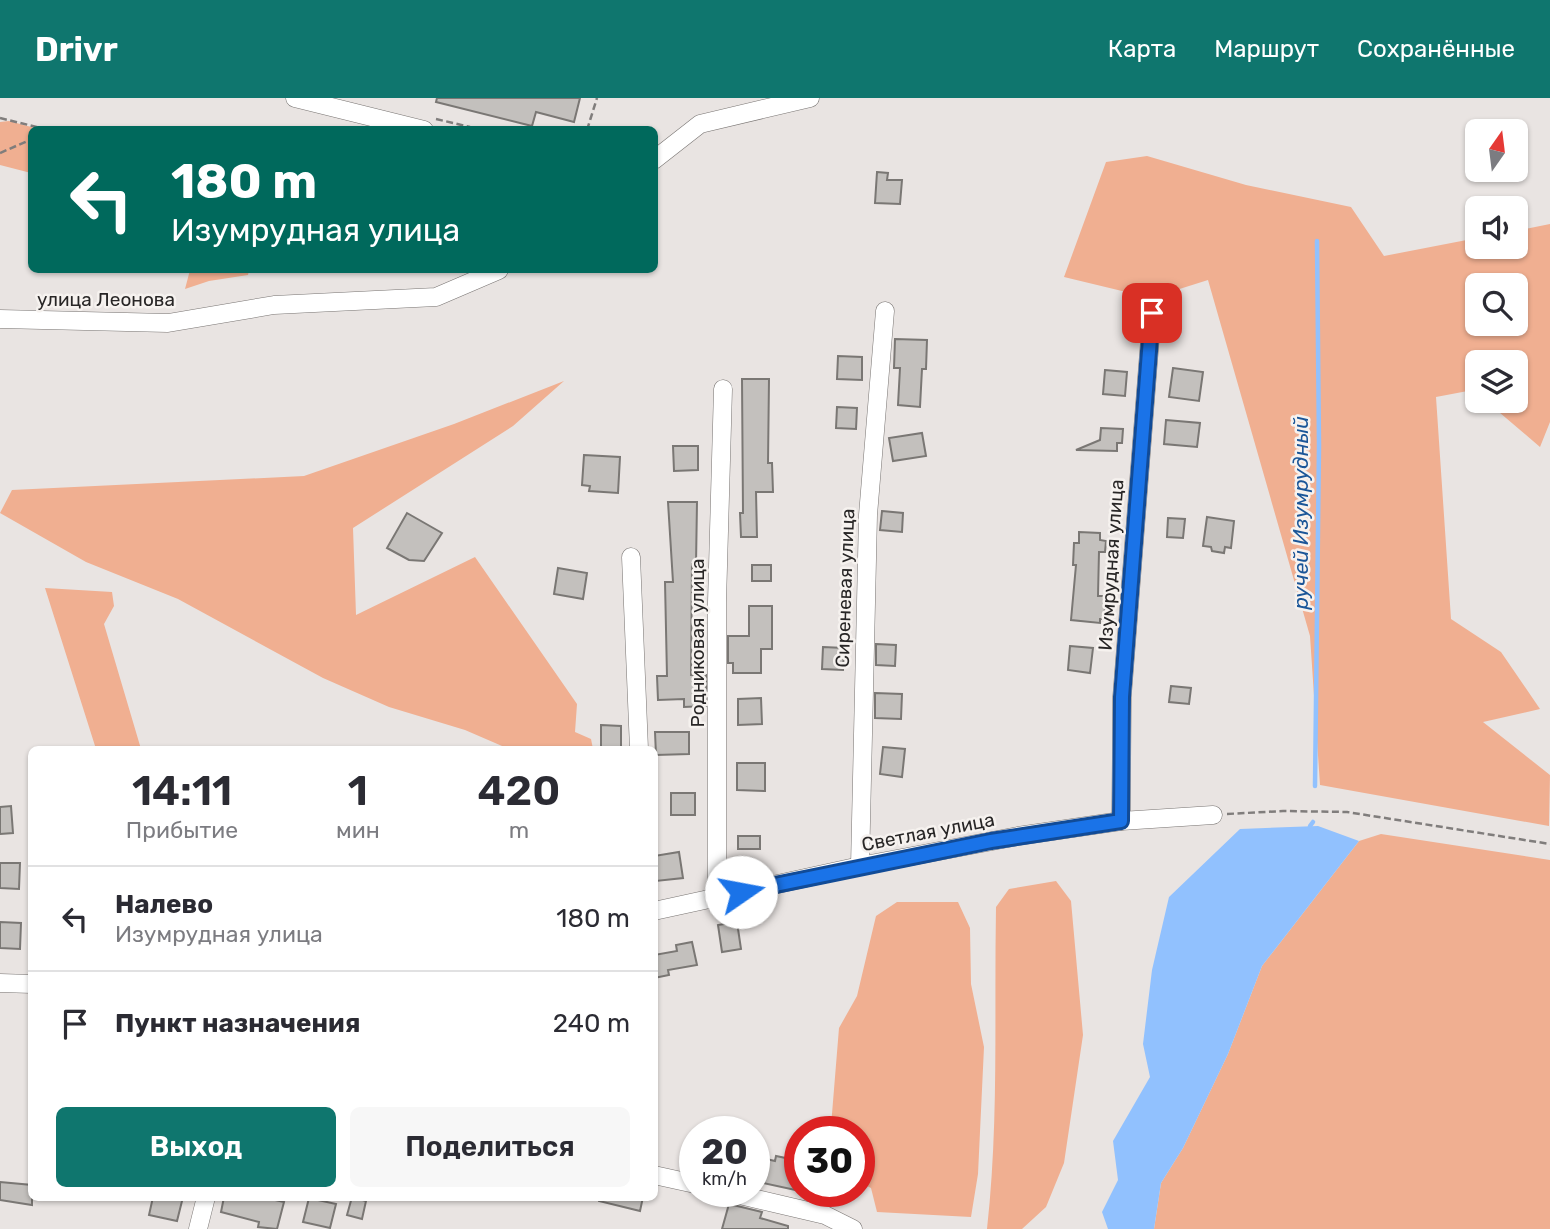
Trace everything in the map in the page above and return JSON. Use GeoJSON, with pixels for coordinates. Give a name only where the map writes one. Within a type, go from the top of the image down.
{"type":"FeatureCollection","features":[{"type":"Feature","properties":{"kind":"street"},"geometry":{"type":"LineString","coordinates":[[295,98],[429,124]]}},
{"type":"Feature","properties":{"kind":"street"},"geometry":{"type":"LineString","coordinates":[[658,157],[700,124],[810,98]]}},
{"type":"Feature","properties":{"kind":"street","name":"улица Леонова"},"geometry":{"type":"LineString","coordinates":[[0,319],[168,323],[274,305],[436,297],[492,273]]}},
{"type":"Feature","properties":{"kind":"street","name":"Сиреневая улица"},"geometry":{"type":"LineString","coordinates":[[860,866],[868,515],[885,312]]}},
{"type":"Feature","properties":{"kind":"street","name":"Изумрудная улица"},"geometry":{"type":"LineString","coordinates":[[1121,821],[1122,697],[1152,313]]}},
{"type":"Feature","properties":{"kind":"street","name":"Родниковая улица"},"geometry":{"type":"LineString","coordinates":[[718,898],[717,628],[723,389]]}},
{"type":"Feature","properties":{"kind":"street"},"geometry":{"type":"LineString","coordinates":[[631,557],[639,746]]}},
{"type":"Feature","properties":{"kind":"street","name":"Светлая улица"},"geometry":{"type":"LineString","coordinates":[[658,910],[860,866],[1018,836],[1121,821],[1213,814]]}},
{"type":"Feature","properties":{"kind":"street"},"geometry":{"type":"LineString","coordinates":[[0,983],[28,984]]}},
{"type":"Feature","properties":{"kind":"street"},"geometry":{"type":"LineString","coordinates":[[658,1176],[679,1180]]}},
{"type":"Feature","properties":{"kind":"street"},"geometry":{"type":"LineString","coordinates":[[198,1229],[205,1201]]}},
{"type":"Feature","properties":{"kind":"street"},"geometry":{"type":"LineString","coordinates":[[770,1202],[825,1215],[853,1229]]}},
{"type":"Feature","properties":{"kind":"path"},"geometry":{"type":"LineString","coordinates":[[588,126],[597,98]]}},
{"type":"Feature","properties":{"kind":"path"},"geometry":{"type":"LineString","coordinates":[[0,118],[33,126]]}},
{"type":"Feature","properties":{"kind":"path"},"geometry":{"type":"LineString","coordinates":[[429,124],[450,126]]}},
{"type":"Feature","properties":{"kind":"path"},"geometry":{"type":"LineString","coordinates":[[0,153],[28,141]]}},
{"type":"Feature","properties":{"kind":"path"},"geometry":{"type":"LineString","coordinates":[[1213,814],[1347,812],[1550,844]]}},
{"type":"Feature","properties":{"kind":"shaded area"},"geometry":{"type":"Polygon","coordinates":[[[9,121],[28,126],[28,172],[0,165],[0,122],[9,121]]]}},
{"type":"Feature","properties":{"kind":"shaded area"},"geometry":{"type":"Polygon","coordinates":[[[1147,156],[1246,185],[1351,207],[1384,256],[1465,240],[1465,259],[1528,259],[1528,229],[1550,224],[1550,422],[1540,447],[1500,413],[1528,413],[1528,350],[1465,350],[1465,392],[1436,397],[1451,619],[1501,652],[1540,709],[1483,722],[1550,775],[1549,826],[1320,785],[1310,636],[1208,280],[1151,298],[1064,277],[1106,162],[1147,156]]]}},
{"type":"Feature","properties":{"kind":"shaded area"},"geometry":{"type":"Polygon","coordinates":[[[189,273],[248,273],[209,281],[185,289],[189,273]]]}},
{"type":"Feature","properties":{"kind":"shaded area"},"geometry":{"type":"Polygon","coordinates":[[[564,381],[513,426],[353,528],[356,615],[475,557],[577,704],[575,732],[591,739],[592,746],[502,746],[465,730],[389,707],[323,678],[178,599],[86,562],[0,513],[12,490],[304,476],[454,424],[564,381]]]}},
{"type":"Feature","properties":{"kind":"shaded area"},"geometry":{"type":"Polygon","coordinates":[[[45,588],[112,592],[114,606],[104,624],[140,746],[95,746],[45,588]]]}},
{"type":"Feature","properties":{"kind":"shaded area"},"geometry":{"type":"Polygon","coordinates":[[[1381,834],[1550,860],[1550,1229],[1154,1229],[1161,1183],[1183,1148],[1228,1054],[1262,966],[1359,841],[1381,834]]]}},
{"type":"Feature","properties":{"kind":"shaded area"},"geometry":{"type":"Polygon","coordinates":[[[1056,881],[1071,901],[1083,1035],[1064,1163],[1046,1207],[1022,1229],[987,1229],[995,1109],[996,907],[1009,889],[1056,881]]]}},
{"type":"Feature","properties":{"kind":"shaded area"},"geometry":{"type":"Polygon","coordinates":[[[897,902],[958,902],[970,928],[971,984],[984,1047],[978,1174],[971,1217],[877,1212],[875,1116],[832,1116],[839,1028],[857,996],[876,916],[897,902]]]}},
{"type":"Feature","properties":{"kind":"water"},"geometry":{"type":"Polygon","coordinates":[[[1318,826],[1359,841],[1262,966],[1228,1054],[1183,1148],[1161,1183],[1154,1229],[1108,1229],[1102,1212],[1118,1180],[1113,1141],[1150,1077],[1143,1044],[1152,970],[1169,897],[1240,829],[1318,826]]]}},
{"type":"Feature","properties":{"kind":"building"},"geometry":{"type":"Polygon","coordinates":[[[437,98],[580,98],[574,122],[536,112],[532,126],[436,102],[437,98]]]}},
{"type":"Feature","properties":{"kind":"building"},"geometry":{"type":"Polygon","coordinates":[[[877,172],[888,173],[887,180],[902,180],[900,204],[875,203],[877,172]]]}},
{"type":"Feature","properties":{"kind":"building"},"geometry":{"type":"Polygon","coordinates":[[[895,339],[927,340],[920,407],[898,405],[900,368],[894,368],[895,339]]]}},
{"type":"Feature","properties":{"kind":"building"},"geometry":{"type":"Polygon","coordinates":[[[838,356],[862,357],[862,380],[837,379],[838,356]]]}},
{"type":"Feature","properties":{"kind":"building"},"geometry":{"type":"Polygon","coordinates":[[[1173,368],[1203,372],[1199,401],[1169,397],[1173,368]]]}},
{"type":"Feature","properties":{"kind":"building"},"geometry":{"type":"Polygon","coordinates":[[[1105,370],[1127,372],[1125,396],[1103,394],[1105,370]]]}},
{"type":"Feature","properties":{"kind":"building"},"geometry":{"type":"Polygon","coordinates":[[[742,379],[769,379],[768,463],[772,463],[773,492],[756,492],[757,537],[741,537],[742,379]]]}},
{"type":"Feature","properties":{"kind":"building"},"geometry":{"type":"Polygon","coordinates":[[[837,407],[857,408],[856,429],[836,428],[837,407]]]}},
{"type":"Feature","properties":{"kind":"building"},"geometry":{"type":"Polygon","coordinates":[[[1166,420],[1200,423],[1197,447],[1164,444],[1166,420]]]}},
{"type":"Feature","properties":{"kind":"building"},"geometry":{"type":"Polygon","coordinates":[[[1101,428],[1123,429],[1122,443],[1117,443],[1117,451],[1076,450],[1100,440],[1101,428]]]}},
{"type":"Feature","properties":{"kind":"building"},"geometry":{"type":"Polygon","coordinates":[[[922,433],[926,456],[893,461],[889,438],[922,433]]]}},
{"type":"Feature","properties":{"kind":"building"},"geometry":{"type":"Polygon","coordinates":[[[673,446],[698,446],[698,470],[674,471],[673,446]]]}},
{"type":"Feature","properties":{"kind":"building"},"geometry":{"type":"Polygon","coordinates":[[[584,455],[620,457],[618,493],[589,491],[590,486],[582,485],[584,455]]]}},
{"type":"Feature","properties":{"kind":"building"},"geometry":{"type":"Polygon","coordinates":[[[668,502],[697,502],[696,564],[692,564],[691,675],[706,675],[706,706],[684,707],[684,699],[658,700],[657,676],[667,676],[665,582],[673,582],[668,502]]]}},
{"type":"Feature","properties":{"kind":"building"},"geometry":{"type":"Polygon","coordinates":[[[882,511],[903,513],[902,532],[880,530],[882,511]]]}},
{"type":"Feature","properties":{"kind":"building"},"geometry":{"type":"Polygon","coordinates":[[[407,513],[442,533],[424,561],[409,560],[387,548],[407,513]]]}},
{"type":"Feature","properties":{"kind":"building"},"geometry":{"type":"Polygon","coordinates":[[[1207,517],[1234,521],[1231,548],[1225,547],[1224,553],[1203,546],[1207,517]]]}},
{"type":"Feature","properties":{"kind":"building"},"geometry":{"type":"Polygon","coordinates":[[[1168,518],[1185,519],[1183,538],[1167,537],[1168,518]]]}},
{"type":"Feature","properties":{"kind":"building"},"geometry":{"type":"Polygon","coordinates":[[[1079,532],[1100,533],[1100,540],[1106,541],[1105,552],[1099,552],[1098,596],[1106,596],[1104,619],[1100,619],[1100,623],[1071,620],[1076,565],[1073,565],[1074,543],[1079,543],[1079,532]]]}},
{"type":"Feature","properties":{"kind":"building"},"geometry":{"type":"Polygon","coordinates":[[[752,565],[771,565],[771,581],[752,581],[752,565]]]}},
{"type":"Feature","properties":{"kind":"building"},"geometry":{"type":"Polygon","coordinates":[[[558,568],[587,573],[583,599],[554,594],[558,568]]]}},
{"type":"Feature","properties":{"kind":"building"},"geometry":{"type":"Polygon","coordinates":[[[749,606],[772,606],[772,649],[761,649],[761,673],[733,673],[733,663],[728,663],[728,636],[749,636],[749,606]]]}},
{"type":"Feature","properties":{"kind":"building"},"geometry":{"type":"Polygon","coordinates":[[[876,644],[896,645],[895,666],[876,665],[876,644]]]}},
{"type":"Feature","properties":{"kind":"building"},"geometry":{"type":"Polygon","coordinates":[[[1070,646],[1093,648],[1090,673],[1068,670],[1070,646]]]}},
{"type":"Feature","properties":{"kind":"building"},"geometry":{"type":"Polygon","coordinates":[[[823,647],[844,648],[843,670],[822,669],[823,647]]]}},
{"type":"Feature","properties":{"kind":"building"},"geometry":{"type":"Polygon","coordinates":[[[1171,686],[1191,688],[1189,704],[1169,702],[1171,686]]]}},
{"type":"Feature","properties":{"kind":"building"},"geometry":{"type":"Polygon","coordinates":[[[875,693],[902,694],[901,719],[875,718],[875,693]]]}},
{"type":"Feature","properties":{"kind":"building"},"geometry":{"type":"Polygon","coordinates":[[[761,698],[762,724],[738,725],[738,699],[761,698]]]}},
{"type":"Feature","properties":{"kind":"building"},"geometry":{"type":"Polygon","coordinates":[[[601,725],[621,726],[621,746],[601,746],[601,725]]]}},
{"type":"Feature","properties":{"kind":"building"},"geometry":{"type":"Polygon","coordinates":[[[655,732],[689,732],[689,754],[658,755],[658,746],[656,746],[655,732]]]}},
{"type":"Feature","properties":{"kind":"building"},"geometry":{"type":"Polygon","coordinates":[[[883,747],[905,749],[902,777],[880,774],[883,747]]]}},
{"type":"Feature","properties":{"kind":"building"},"geometry":{"type":"Polygon","coordinates":[[[737,763],[765,763],[765,791],[737,790],[737,763]]]}},
{"type":"Feature","properties":{"kind":"building"},"geometry":{"type":"Polygon","coordinates":[[[671,793],[695,793],[695,815],[671,815],[671,793]]]}},
{"type":"Feature","properties":{"kind":"building"},"geometry":{"type":"Polygon","coordinates":[[[11,806],[13,833],[0,834],[0,807],[11,806]]]}},
{"type":"Feature","properties":{"kind":"building"},"geometry":{"type":"Polygon","coordinates":[[[738,836],[760,836],[760,849],[738,849],[738,836]]]}},
{"type":"Feature","properties":{"kind":"building"},"geometry":{"type":"Polygon","coordinates":[[[679,852],[683,878],[658,881],[658,855],[679,852]]]}},
{"type":"Feature","properties":{"kind":"building"},"geometry":{"type":"Polygon","coordinates":[[[0,863],[20,863],[19,889],[0,888],[0,863]]]}},
{"type":"Feature","properties":{"kind":"building"},"geometry":{"type":"Polygon","coordinates":[[[0,922],[21,923],[20,949],[0,948],[0,922]]]}},
{"type":"Feature","properties":{"kind":"building"},"geometry":{"type":"Polygon","coordinates":[[[737,922],[741,949],[722,952],[718,925],[737,922]]]}},
{"type":"Feature","properties":{"kind":"building"},"geometry":{"type":"Polygon","coordinates":[[[692,942],[697,965],[668,970],[669,975],[658,977],[658,954],[677,951],[676,945],[692,942]]]}},
{"type":"Feature","properties":{"kind":"building"},"geometry":{"type":"Polygon","coordinates":[[[776,1156],[784,1158],[784,1188],[770,1184],[770,1160],[775,1161],[776,1156]]]}},
{"type":"Feature","properties":{"kind":"building"},"geometry":{"type":"Polygon","coordinates":[[[0,1182],[28,1185],[28,1201],[32,1201],[32,1205],[0,1200],[0,1182]]]}},
{"type":"Feature","properties":{"kind":"building"},"geometry":{"type":"Polygon","coordinates":[[[152,1201],[182,1201],[177,1221],[149,1215],[152,1201]]]}},
{"type":"Feature","properties":{"kind":"building"},"geometry":{"type":"Polygon","coordinates":[[[223,1201],[284,1202],[277,1229],[258,1227],[259,1222],[221,1212],[223,1201]]]}},
{"type":"Feature","properties":{"kind":"building"},"geometry":{"type":"Polygon","coordinates":[[[308,1201],[336,1204],[330,1228],[303,1222],[308,1201]]]}},
{"type":"Feature","properties":{"kind":"building"},"geometry":{"type":"Polygon","coordinates":[[[351,1201],[366,1201],[362,1219],[347,1215],[351,1201]]]}},
{"type":"Feature","properties":{"kind":"building"},"geometry":{"type":"Polygon","coordinates":[[[599,1201],[642,1201],[640,1211],[599,1201]]]}},
{"type":"Feature","properties":{"kind":"building"},"geometry":{"type":"Polygon","coordinates":[[[728,1207],[762,1212],[760,1218],[788,1226],[788,1229],[722,1229],[728,1207]]]}},
{"type":"Feature","properties":{"kind":"waterway","name":"ручей Изумрудный"},"geometry":{"type":"LineString","coordinates":[[1315,786],[1319,445],[1317,241]]}},
{"type":"Feature","properties":{"kind":"waterway","name":"ручей Изумрудный"},"geometry":{"type":"LineString","coordinates":[[1310,826],[1313,822]]}},
{"type":"Feature","properties":{"kind":"route"},"geometry":{"type":"LineString","coordinates":[[741,892],[991,841],[1121,821],[1122,697],[1152,313]]}}]}
